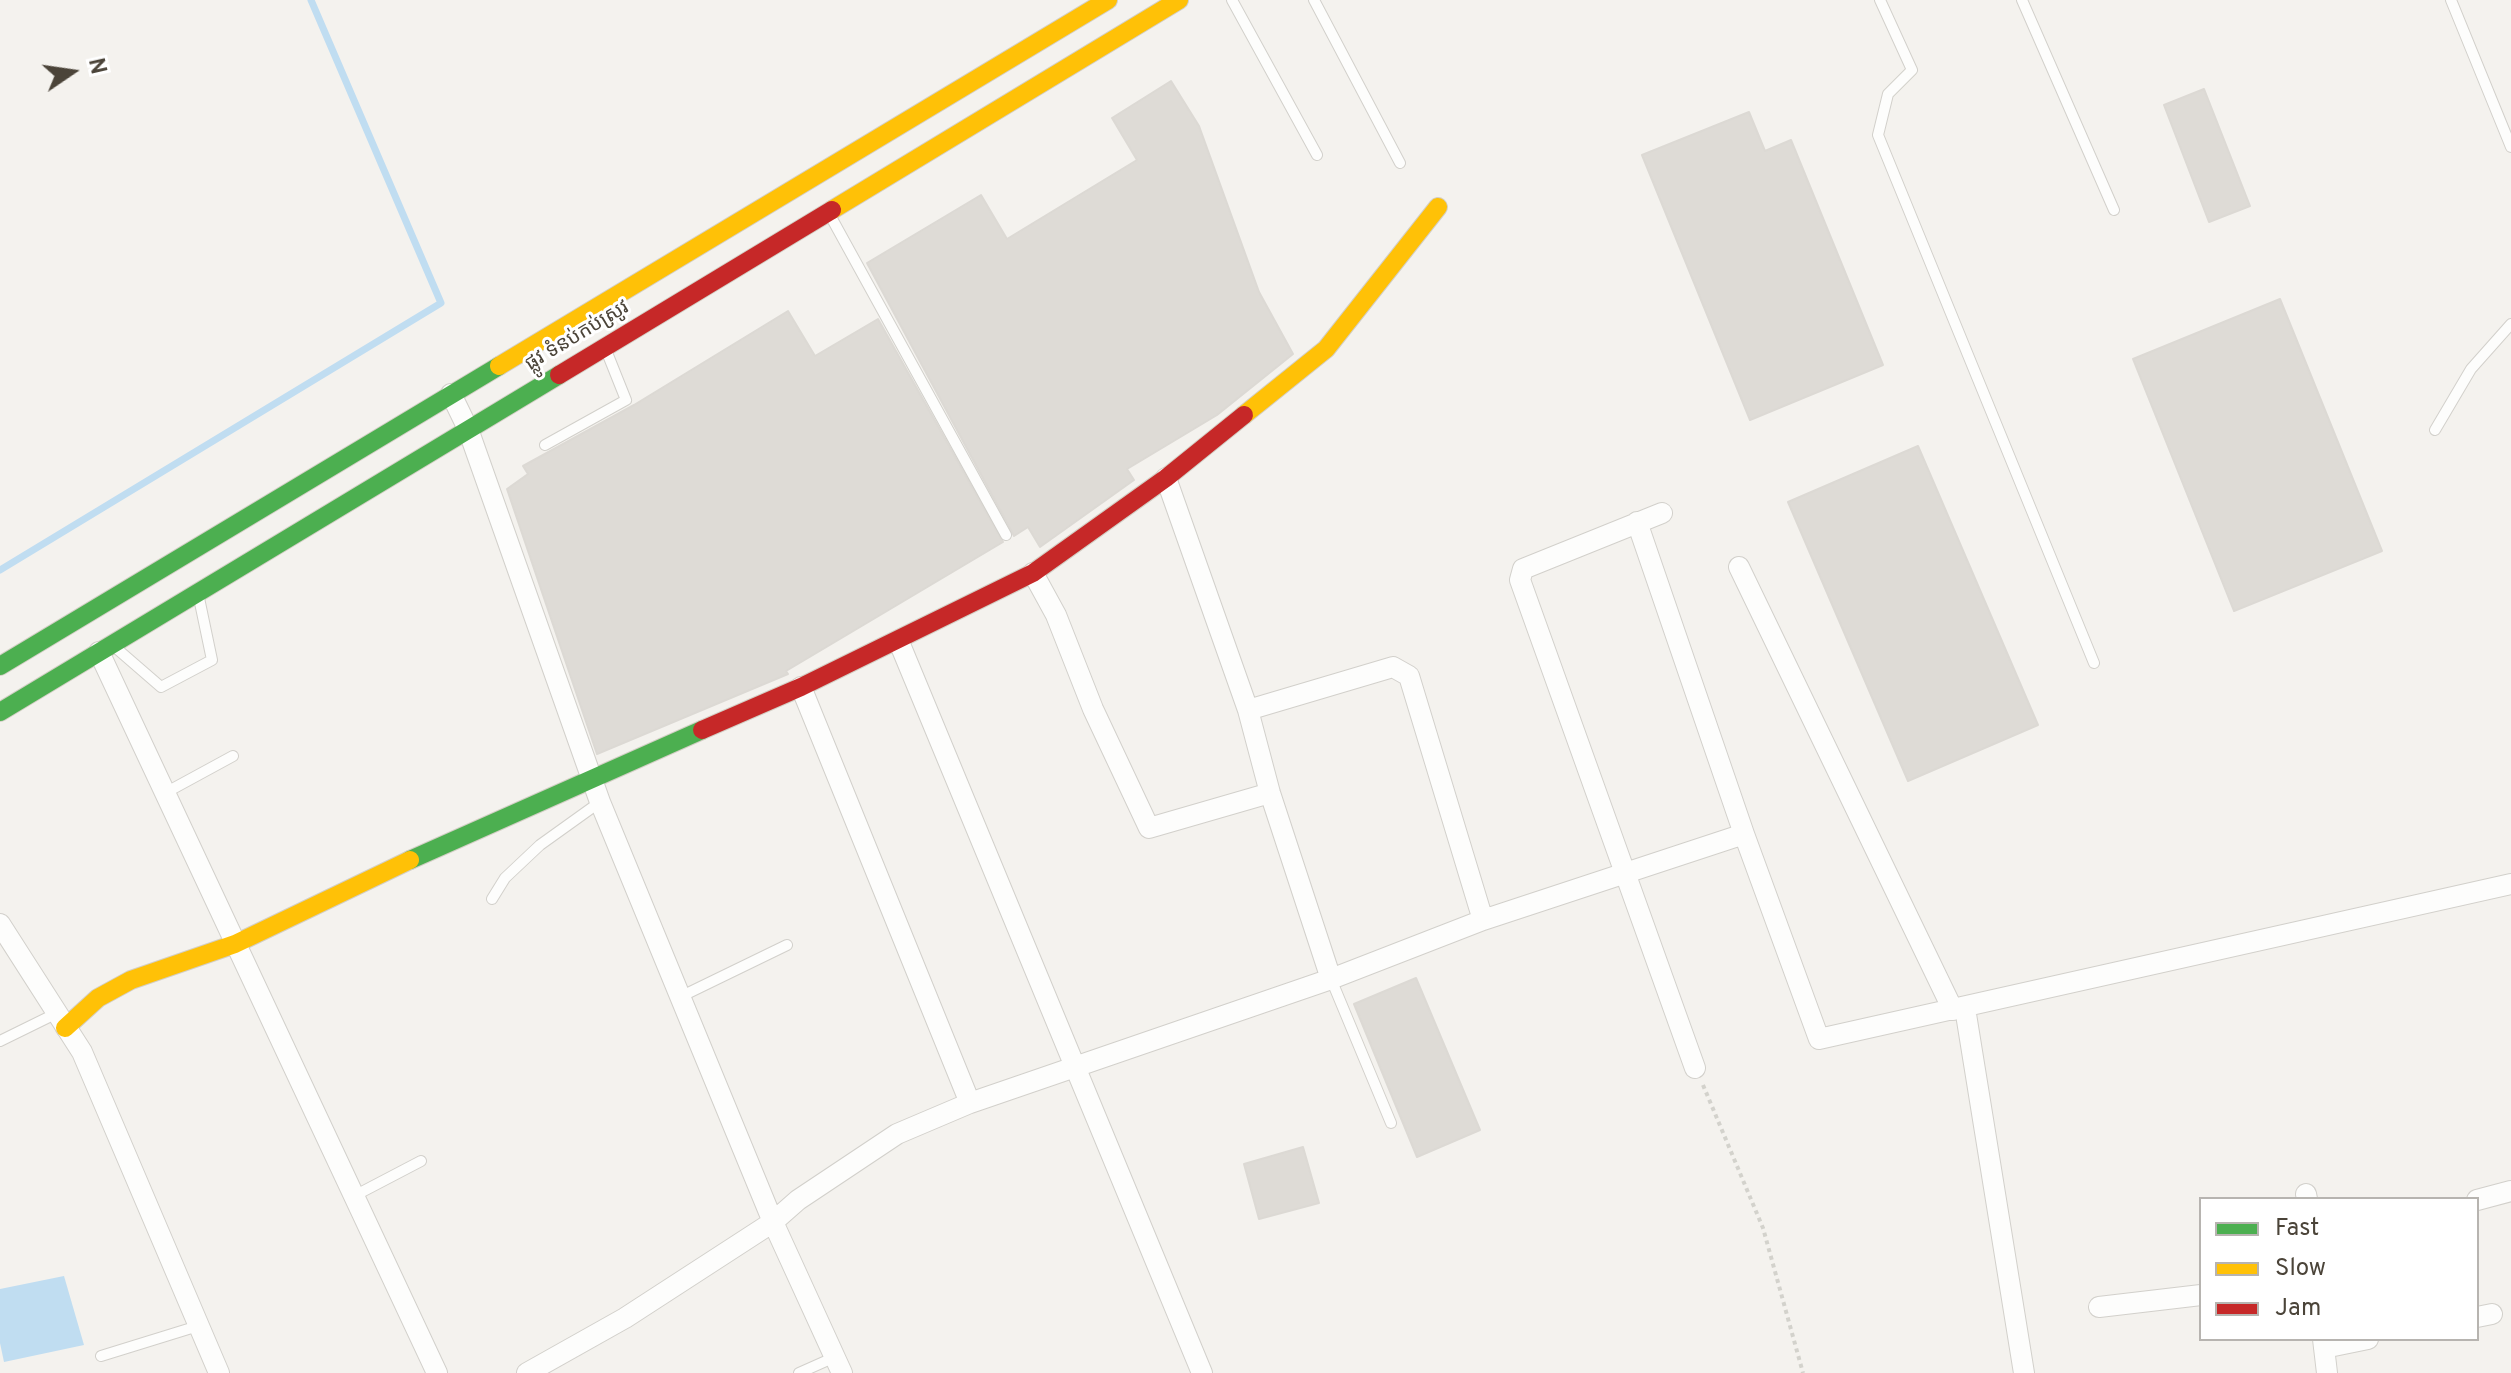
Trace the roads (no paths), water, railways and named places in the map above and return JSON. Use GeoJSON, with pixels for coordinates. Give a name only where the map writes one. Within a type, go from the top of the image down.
{"type":"FeatureCollection","features":[{"type":"Feature","properties":{"kind":"main road","name":"ផ្លូវ ទំនប់កប់ស្រូវ"},"geometry":{"type":"LineString","coordinates":[[0,666],[1108,0]]}},
{"type":"Feature","properties":{"kind":"main road","name":"ផ្លូវ ទំនប់កប់ស្រូវ"},"geometry":{"type":"LineString","coordinates":[[0,712],[1179,0]]}},
{"type":"Feature","properties":{"kind":"main road"},"geometry":{"type":"LineString","coordinates":[[60,1021],[131,980],[235,944],[382,872],[899,642],[1033,573],[1166,478],[1326,349],[1438,207]]}},
{"type":"Feature","properties":{"kind":"street"},"geometry":{"type":"LineString","coordinates":[[451,394],[468,429],[600,802],[773,1222],[839,1365]]}},
{"type":"Feature","properties":{"kind":"street"},"geometry":{"type":"LineString","coordinates":[[1166,478],[1248,710],[1270,793],[1331,979]]}},
{"type":"Feature","properties":{"kind":"street"},"geometry":{"type":"LineString","coordinates":[[1662,513],[1523,569],[1520,580],[1695,1068]]}},
{"type":"Feature","properties":{"kind":"street"},"geometry":{"type":"LineString","coordinates":[[1637,522],[1744,834],[1819,1039],[2511,884]]}},
{"type":"Feature","properties":{"kind":"street"},"geometry":{"type":"LineString","coordinates":[[1739,567],[1959,1009],[2024,1373]]}},
{"type":"Feature","properties":{"kind":"street"},"geometry":{"type":"LineString","coordinates":[[1033,573],[1056,615],[1093,709],[1149,828],[1270,793]]}},
{"type":"Feature","properties":{"kind":"street"},"geometry":{"type":"LineString","coordinates":[[899,642],[1202,1373]]}},
{"type":"Feature","properties":{"kind":"street"},"geometry":{"type":"LineString","coordinates":[[105,648],[163,794],[356,1195],[437,1373]]}},
{"type":"Feature","properties":{"kind":"street"},"geometry":{"type":"LineString","coordinates":[[1248,710],[1393,667],[1409,676],[1483,920]]}},
{"type":"Feature","properties":{"kind":"street"},"geometry":{"type":"LineString","coordinates":[[801,687],[970,1103]]}},
{"type":"Feature","properties":{"kind":"street"},"geometry":{"type":"LineString","coordinates":[[527,1373],[625,1318],[773,1222],[798,1200],[897,1134],[970,1103],[1331,979],[1483,920],[1744,834]]}},
{"type":"Feature","properties":{"kind":"street"},"geometry":{"type":"LineString","coordinates":[[0,924],[82,1052],[219,1373]]}},
{"type":"Feature","properties":{"kind":"street"},"geometry":{"type":"LineString","coordinates":[[2479,1199],[2511,1191]]}},
{"type":"Feature","properties":{"kind":"street"},"geometry":{"type":"LineString","coordinates":[[2099,1307],[2199,1295]]}},
{"type":"Feature","properties":{"kind":"street"},"geometry":{"type":"LineString","coordinates":[[2327,1373],[2324,1343],[2346,1341]]}},
{"type":"Feature","properties":{"kind":"lane"},"geometry":{"type":"LineString","coordinates":[[1232,0],[1317,155]]}},
{"type":"Feature","properties":{"kind":"lane"},"geometry":{"type":"LineString","coordinates":[[1314,0],[1400,163]]}},
{"type":"Feature","properties":{"kind":"lane"},"geometry":{"type":"LineString","coordinates":[[1880,0],[1912,70],[1888,94],[1878,135],[2094,663]]}},
{"type":"Feature","properties":{"kind":"lane"},"geometry":{"type":"LineString","coordinates":[[2022,0],[2114,210]]}},
{"type":"Feature","properties":{"kind":"lane"},"geometry":{"type":"LineString","coordinates":[[2451,0],[2511,147]]}},
{"type":"Feature","properties":{"kind":"lane"},"geometry":{"type":"LineString","coordinates":[[828,212],[1006,535]]}},
{"type":"Feature","properties":{"kind":"lane"},"geometry":{"type":"LineString","coordinates":[[2435,430],[2471,369],[2511,324]]}},
{"type":"Feature","properties":{"kind":"lane"},"geometry":{"type":"LineString","coordinates":[[545,445],[626,400],[604,347]]}},
{"type":"Feature","properties":{"kind":"lane"},"geometry":{"type":"LineString","coordinates":[[105,648],[161,687],[212,660],[198,592]]}},
{"type":"Feature","properties":{"kind":"lane"},"geometry":{"type":"LineString","coordinates":[[163,794],[233,756]]}},
{"type":"Feature","properties":{"kind":"lane"},"geometry":{"type":"LineString","coordinates":[[492,899],[505,878],[540,845],[600,802]]}},
{"type":"Feature","properties":{"kind":"lane"},"geometry":{"type":"LineString","coordinates":[[682,996],[787,945]]}},
{"type":"Feature","properties":{"kind":"lane"},"geometry":{"type":"LineString","coordinates":[[1331,979],[1391,1123]]}},
{"type":"Feature","properties":{"kind":"lane"},"geometry":{"type":"LineString","coordinates":[[0,1041],[60,1021]]}},
{"type":"Feature","properties":{"kind":"lane"},"geometry":{"type":"LineString","coordinates":[[356,1195],[421,1161]]}},
{"type":"Feature","properties":{"kind":"lane"},"geometry":{"type":"LineString","coordinates":[[101,1356],[198,1326]]}},
{"type":"Feature","properties":{"kind":"lane"},"geometry":{"type":"LineString","coordinates":[[799,1373],[839,1365]]}},
{"type":"Feature","properties":{"kind":"water"},"geometry":{"type":"Polygon","coordinates":[[[64,1276],[84,1345],[4,1362],[0,1343],[0,1289],[64,1276]]]}},
{"type":"Feature","properties":{"kind":"waterway"},"geometry":{"type":"LineString","coordinates":[[0,570],[441,303],[311,0]]}}]}
